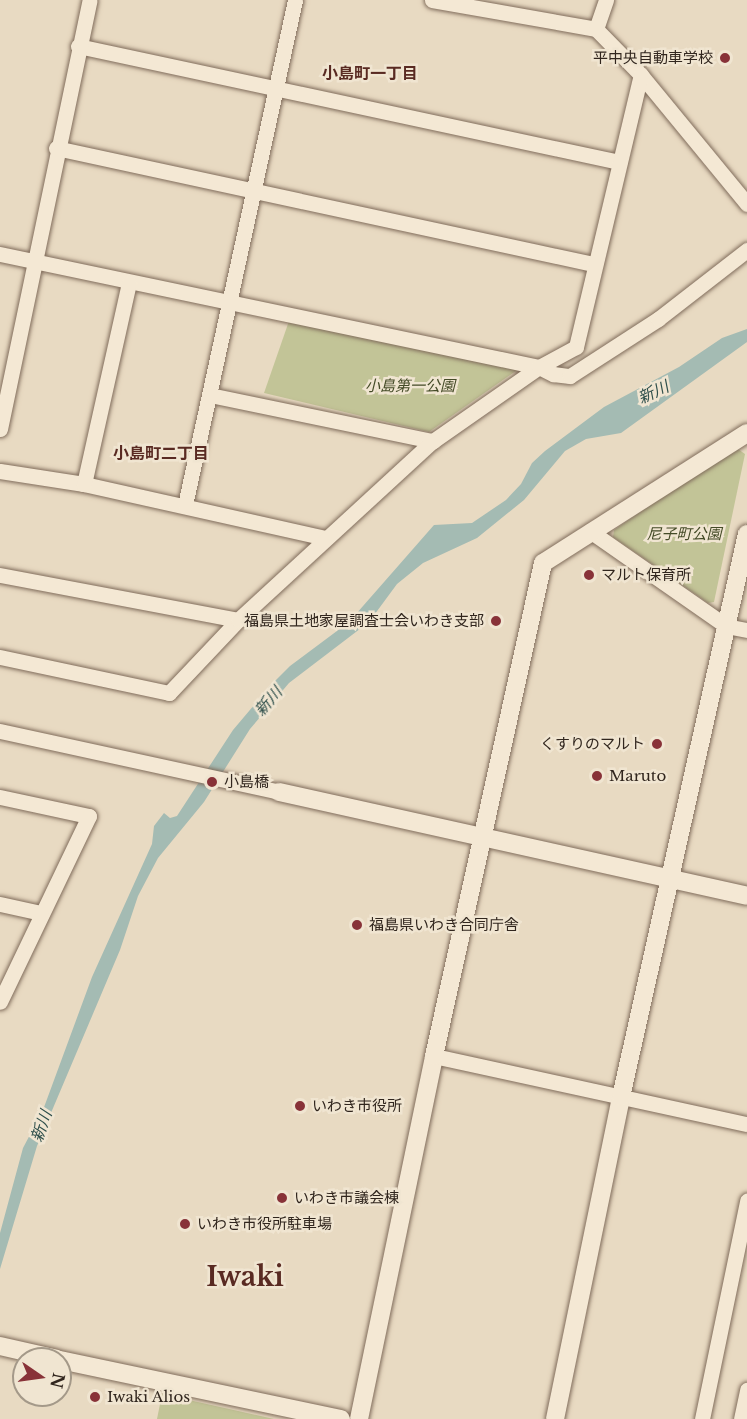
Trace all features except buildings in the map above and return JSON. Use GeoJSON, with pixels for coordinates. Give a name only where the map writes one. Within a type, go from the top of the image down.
{"type":"FeatureCollection","features":[{"type":"Feature","properties":{"kind":"street"},"geometry":{"type":"LineString","coordinates":[[0,429],[56,148],[90,0]]}},
{"type":"Feature","properties":{"kind":"street"},"geometry":{"type":"LineString","coordinates":[[185,506],[274,88],[295,0]]}},
{"type":"Feature","properties":{"kind":"street"},"geometry":{"type":"LineString","coordinates":[[432,0],[596,29],[640,75],[747,204]]}},
{"type":"Feature","properties":{"kind":"street"},"geometry":{"type":"LineString","coordinates":[[596,29],[606,0]]}},
{"type":"Feature","properties":{"kind":"street"},"geometry":{"type":"LineString","coordinates":[[78,46],[619,162]]}},
{"type":"Feature","properties":{"kind":"street"},"geometry":{"type":"LineString","coordinates":[[0,657],[169,693],[238,620],[433,441],[539,367],[576,347],[593,264],[640,75]]}},
{"type":"Feature","properties":{"kind":"street"},"geometry":{"type":"LineString","coordinates":[[56,148],[593,264]]}},
{"type":"Feature","properties":{"kind":"street"},"geometry":{"type":"LineString","coordinates":[[0,254],[129,283],[539,367],[553,374],[570,376],[658,319],[747,250]]}},
{"type":"Feature","properties":{"kind":"street"},"geometry":{"type":"LineString","coordinates":[[84,484],[129,283]]}},
{"type":"Feature","properties":{"kind":"street"},"geometry":{"type":"LineString","coordinates":[[210,395],[433,441]]}},
{"type":"Feature","properties":{"kind":"street"},"geometry":{"type":"LineString","coordinates":[[359,1419],[434,1056],[543,563],[747,433]]}},
{"type":"Feature","properties":{"kind":"street"},"geometry":{"type":"LineString","coordinates":[[0,471],[84,484],[326,538]]}},
{"type":"Feature","properties":{"kind":"street"},"geometry":{"type":"LineString","coordinates":[[591,531],[726,626],[747,630]]}},
{"type":"Feature","properties":{"kind":"street"},"geometry":{"type":"LineString","coordinates":[[555,1419],[621,1097],[747,534]]}},
{"type":"Feature","properties":{"kind":"street"},"geometry":{"type":"LineString","coordinates":[[0,574],[238,620]]}},
{"type":"Feature","properties":{"kind":"street"},"geometry":{"type":"LineString","coordinates":[[0,731],[747,896]]}},
{"type":"Feature","properties":{"kind":"street"},"geometry":{"type":"LineString","coordinates":[[0,797],[89,816],[0,1002]]}},
{"type":"Feature","properties":{"kind":"street"},"geometry":{"type":"LineString","coordinates":[[0,904],[41,913]]}},
{"type":"Feature","properties":{"kind":"street"},"geometry":{"type":"LineString","coordinates":[[434,1056],[747,1124]]}},
{"type":"Feature","properties":{"kind":"street"},"geometry":{"type":"LineString","coordinates":[[702,1419],[747,1201]]}},
{"type":"Feature","properties":{"kind":"street"},"geometry":{"type":"LineString","coordinates":[[72,1362],[340,1419]]}},
{"type":"Feature","properties":{"kind":"street"},"geometry":{"type":"LineString","coordinates":[[741,1419],[747,1390]]}},
{"type":"Feature","properties":{"kind":"green space","name":"小島第一公園"},"geometry":{"type":"Polygon","coordinates":[[[289,321],[520,368],[429,432],[264,393],[289,321]]]}},
{"type":"Feature","properties":{"kind":"green space","name":"尼子町公園"},"geometry":{"type":"Polygon","coordinates":[[[735,447],[745,454],[714,602],[708,603],[613,537],[614,530],[735,447]]]}},
{"type":"Feature","properties":{"kind":"green space"},"geometry":{"type":"Polygon","coordinates":[[[162,1394],[274,1419],[157,1419],[162,1394]]]}},
{"type":"Feature","properties":{"kind":"water","name":"新川"},"geometry":{"type":"Polygon","coordinates":[[[747,329],[747,342],[621,433],[586,439],[565,451],[524,500],[477,538],[423,563],[397,584],[369,622],[289,683],[250,729],[204,802],[158,858],[138,896],[120,950],[37,1146],[0,1269],[0,1233],[23,1148],[43,1110],[92,977],[152,844],[154,826],[164,813],[170,818],[177,816],[233,730],[270,686],[290,666],[349,622],[434,525],[472,523],[506,500],[521,484],[532,463],[545,451],[604,407],[679,367],[722,338],[747,329]]]}},
{"type":"Feature","properties":{"kind":"place","name":"平中央自動車学校"},"geometry":{"type":"Point","coordinates":[725,58]}},
{"type":"Feature","properties":{"kind":"place","name":"マルト保育所"},"geometry":{"type":"Point","coordinates":[589,575]}},
{"type":"Feature","properties":{"kind":"place","name":"福島県土地家屋調査士会いわき支部"},"geometry":{"type":"Point","coordinates":[496,621]}},
{"type":"Feature","properties":{"kind":"place","name":"くすりのマルト"},"geometry":{"type":"Point","coordinates":[657,744]}},
{"type":"Feature","properties":{"kind":"place","name":"Maruto"},"geometry":{"type":"Point","coordinates":[597,776]}},
{"type":"Feature","properties":{"kind":"place","name":"小島橋"},"geometry":{"type":"Point","coordinates":[212,782]}},
{"type":"Feature","properties":{"kind":"place","name":"福島県いわき合同庁舎"},"geometry":{"type":"Point","coordinates":[357,925]}},
{"type":"Feature","properties":{"kind":"place","name":"いわき市役所"},"geometry":{"type":"Point","coordinates":[300,1106]}},
{"type":"Feature","properties":{"kind":"place","name":"いわき市議会棟"},"geometry":{"type":"Point","coordinates":[282,1198]}},
{"type":"Feature","properties":{"kind":"place","name":"いわき市役所駐車場"},"geometry":{"type":"Point","coordinates":[185,1224]}},
{"type":"Feature","properties":{"kind":"place","name":"Iwaki Alios"},"geometry":{"type":"Point","coordinates":[95,1397]}},
{"type":"Feature","properties":{"kind":"district","name":"小島町一丁目"},"geometry":{"type":"Point","coordinates":[370,73]}},
{"type":"Feature","properties":{"kind":"district","name":"小島町二丁目"},"geometry":{"type":"Point","coordinates":[161,453]}},
{"type":"Feature","properties":{"kind":"district","name":"Iwaki"},"geometry":{"type":"Point","coordinates":[245,1277]}}]}
